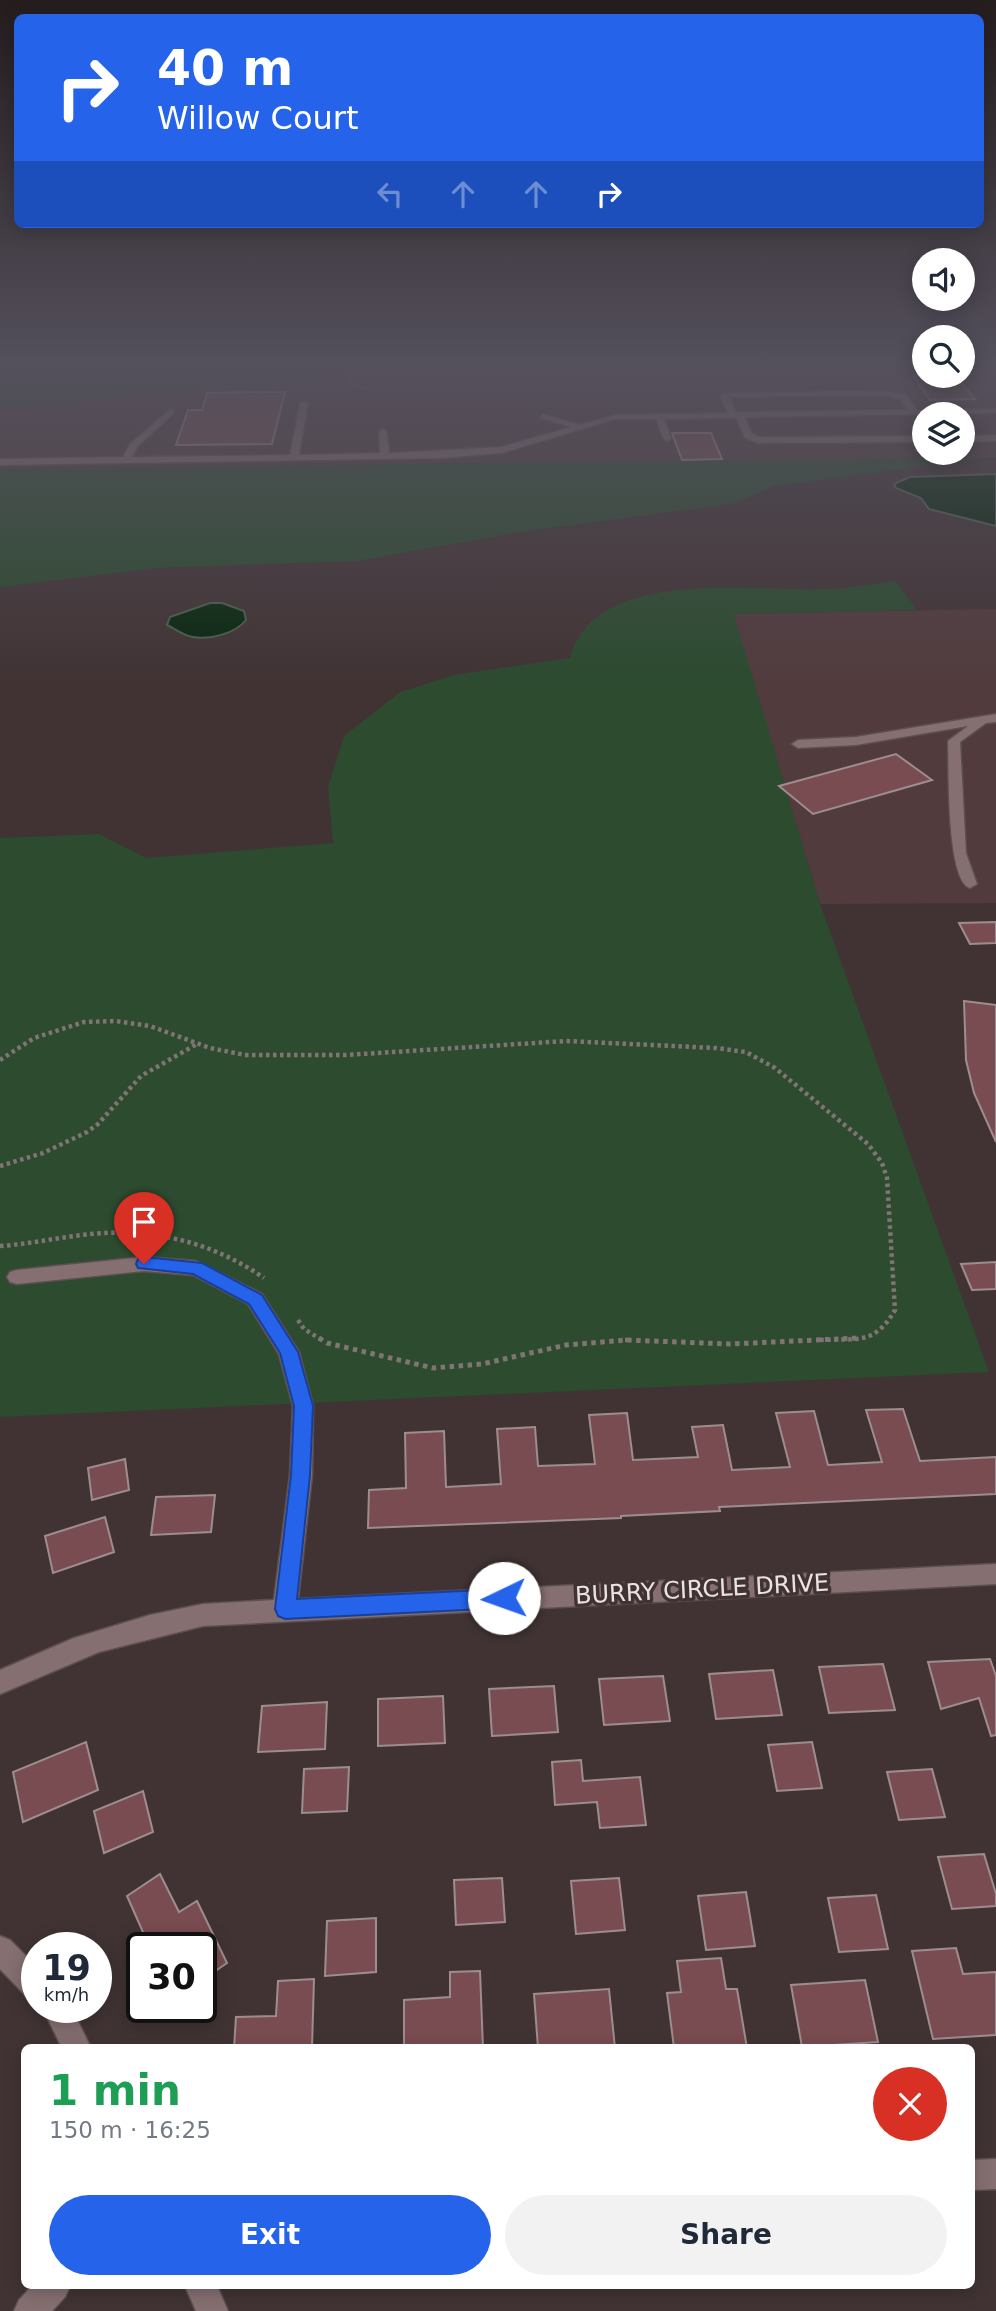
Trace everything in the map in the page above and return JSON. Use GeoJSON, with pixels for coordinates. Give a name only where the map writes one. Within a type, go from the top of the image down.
{"type":"FeatureCollection","features":[{"type":"Feature","properties":{"kind":"street"},"geometry":{"type":"LineString","coordinates":[[992,718],[996,732]]}},
{"type":"Feature","properties":{"kind":"street"},"geometry":{"type":"LineString","coordinates":[[797,744],[856,740],[992,718]]}},
{"type":"Feature","properties":{"kind":"street"},"geometry":{"type":"LineString","coordinates":[[970,884],[959,853],[954,741],[992,718]]}},
{"type":"Feature","properties":{"kind":"street"},"geometry":{"type":"LineString","coordinates":[[17,1277],[144,1264],[196,1268],[255,1299],[289,1352],[303,1406],[300,1475],[285,1609]]}},
{"type":"Feature","properties":{"kind":"street","name":"BURRY CIRCLE DRIVE"},"geometry":{"type":"LineString","coordinates":[[0,1682],[61,1653],[171,1621],[203,1615],[996,1574]]}},
{"type":"Feature","properties":{"kind":"street"},"geometry":{"type":"LineString","coordinates":[[0,1950],[21,1971]]}},
{"type":"Feature","properties":{"kind":"street"},"geometry":{"type":"LineString","coordinates":[[64,2023],[75,2044]]}},
{"type":"Feature","properties":{"kind":"street"},"geometry":{"type":"LineString","coordinates":[[975,2175],[996,2174]]}},
{"type":"Feature","properties":{"kind":"street"},"geometry":{"type":"LineString","coordinates":[[30,2311],[51,2289]]}},
{"type":"Feature","properties":{"kind":"street"},"geometry":{"type":"LineString","coordinates":[[202,2289],[212,2311]]}},
{"type":"Feature","properties":{"kind":"path"},"geometry":{"type":"LineString","coordinates":[[0,1060],[34,1038],[84,1022],[116,1021],[150,1026],[244,1055],[287,1057],[566,1041],[644,1043],[746,1052],[775,1068],[868,1144],[882,1163],[887,1178],[895,1310],[884,1329],[867,1338],[730,1345],[626,1340],[566,1345],[482,1364],[433,1368],[353,1350]]}},
{"type":"Feature","properties":{"kind":"path"},"geometry":{"type":"LineString","coordinates":[[0,1166],[43,1153],[87,1132],[141,1076],[198,1043]]}},
{"type":"Feature","properties":{"kind":"shaded area"},"geometry":{"type":"Polygon","coordinates":[[[0,471],[890,471],[774,486],[736,503],[514,533],[357,561],[156,568],[0,587],[0,471]]]}},
{"type":"Feature","properties":{"kind":"shaded area"},"geometry":{"type":"Polygon","coordinates":[[[996,474],[996,526],[929,509],[921,498],[896,488],[894,484],[910,477],[996,474]]]}},
{"type":"Feature","properties":{"kind":"shaded area"},"geometry":{"type":"Polygon","coordinates":[[[896,581],[917,610],[734,614],[820,904],[989,1372],[0,1417],[0,838],[99,834],[147,858],[333,843],[328,787],[344,736],[400,692],[454,675],[570,658],[585,629],[609,609],[641,597],[678,590],[830,589],[896,581]]]}},
{"type":"Feature","properties":{"kind":"shaded area"},"geometry":{"type":"Polygon","coordinates":[[[210,603],[222,603],[244,611],[246,620],[229,632],[206,638],[183,634],[167,625],[170,617],[210,603]]]}},
{"type":"Feature","properties":{"kind":"shaded area"},"geometry":{"type":"Polygon","coordinates":[[[996,609],[996,903],[820,904],[733,614],[996,609]]]}},
{"type":"Feature","properties":{"kind":"building"},"geometry":{"type":"Polygon","coordinates":[[[896,754],[932,780],[813,814],[779,786],[896,754]]]}},
{"type":"Feature","properties":{"kind":"building"},"geometry":{"type":"Polygon","coordinates":[[[996,922],[996,943],[970,944],[959,923],[996,922]]]}},
{"type":"Feature","properties":{"kind":"building"},"geometry":{"type":"Polygon","coordinates":[[[964,1001],[996,1005],[996,1142],[974,1093],[966,1060],[964,1001]]]}},
{"type":"Feature","properties":{"kind":"building"},"geometry":{"type":"Polygon","coordinates":[[[996,1262],[996,1289],[972,1290],[961,1264],[996,1262]]]}},
{"type":"Feature","properties":{"kind":"building"},"geometry":{"type":"Polygon","coordinates":[[[903,1409],[920,1461],[996,1457],[996,1494],[719,1507],[720,1511],[621,1518],[368,1528],[369,1490],[406,1488],[405,1433],[444,1431],[446,1487],[501,1484],[497,1429],[535,1427],[538,1466],[595,1464],[589,1415],[627,1413],[633,1460],[698,1457],[692,1427],[723,1425],[732,1470],[790,1467],[776,1413],[814,1411],[828,1465],[882,1462],[866,1410],[903,1409]]]}},
{"type":"Feature","properties":{"kind":"building"},"geometry":{"type":"Polygon","coordinates":[[[125,1459],[129,1490],[92,1500],[88,1468],[125,1459]]]}},
{"type":"Feature","properties":{"kind":"building"},"geometry":{"type":"Polygon","coordinates":[[[215,1495],[211,1532],[151,1535],[156,1497],[215,1495]]]}},
{"type":"Feature","properties":{"kind":"building"},"geometry":{"type":"Polygon","coordinates":[[[105,1517],[114,1552],[53,1573],[45,1536],[105,1517]]]}},
{"type":"Feature","properties":{"kind":"building"},"geometry":{"type":"Polygon","coordinates":[[[990,1659],[996,1676],[996,1735],[991,1736],[979,1698],[941,1709],[928,1662],[990,1659]]]}},
{"type":"Feature","properties":{"kind":"building"},"geometry":{"type":"Polygon","coordinates":[[[883,1664],[895,1710],[829,1713],[819,1667],[883,1664]]]}},
{"type":"Feature","properties":{"kind":"building"},"geometry":{"type":"Polygon","coordinates":[[[773,1670],[782,1715],[716,1719],[709,1674],[773,1670]]]}},
{"type":"Feature","properties":{"kind":"building"},"geometry":{"type":"Polygon","coordinates":[[[663,1676],[670,1721],[604,1725],[599,1679],[663,1676]]]}},
{"type":"Feature","properties":{"kind":"building"},"geometry":{"type":"Polygon","coordinates":[[[554,1686],[558,1732],[492,1736],[489,1689],[554,1686]]]}},
{"type":"Feature","properties":{"kind":"building"},"geometry":{"type":"Polygon","coordinates":[[[443,1696],[445,1743],[378,1746],[378,1699],[443,1696]]]}},
{"type":"Feature","properties":{"kind":"building"},"geometry":{"type":"Polygon","coordinates":[[[327,1702],[325,1749],[258,1752],[262,1706],[327,1702]]]}},
{"type":"Feature","properties":{"kind":"building"},"geometry":{"type":"Polygon","coordinates":[[[86,1742],[98,1790],[23,1822],[13,1772],[86,1742]]]}},
{"type":"Feature","properties":{"kind":"building"},"geometry":{"type":"Polygon","coordinates":[[[812,1742],[822,1788],[777,1791],[768,1745],[812,1742]]]}},
{"type":"Feature","properties":{"kind":"building"},"geometry":{"type":"Polygon","coordinates":[[[581,1760],[583,1781],[640,1777],[646,1825],[600,1828],[597,1802],[555,1805],[552,1762],[581,1760]]]}},
{"type":"Feature","properties":{"kind":"building"},"geometry":{"type":"Polygon","coordinates":[[[349,1767],[347,1811],[302,1813],[304,1769],[349,1767]]]}},
{"type":"Feature","properties":{"kind":"building"},"geometry":{"type":"Polygon","coordinates":[[[932,1769],[945,1817],[899,1820],[887,1772],[932,1769]]]}},
{"type":"Feature","properties":{"kind":"building"},"geometry":{"type":"Polygon","coordinates":[[[143,1791],[153,1832],[104,1853],[94,1811],[143,1791]]]}},
{"type":"Feature","properties":{"kind":"building"},"geometry":{"type":"Polygon","coordinates":[[[984,1854],[996,1894],[996,1906],[952,1909],[938,1857],[984,1854]]]}},
{"type":"Feature","properties":{"kind":"building"},"geometry":{"type":"Polygon","coordinates":[[[160,1874],[179,1912],[197,1901],[212,1932],[143,1932],[127,1896],[160,1874]]]}},
{"type":"Feature","properties":{"kind":"building"},"geometry":{"type":"Polygon","coordinates":[[[502,1878],[505,1922],[456,1925],[454,1880],[502,1878]]]}},
{"type":"Feature","properties":{"kind":"building"},"geometry":{"type":"Polygon","coordinates":[[[619,1878],[625,1930],[576,1934],[571,1881],[619,1878]]]}},
{"type":"Feature","properties":{"kind":"building"},"geometry":{"type":"Polygon","coordinates":[[[746,1892],[755,1946],[706,1950],[698,1896],[746,1892]]]}},
{"type":"Feature","properties":{"kind":"building"},"geometry":{"type":"Polygon","coordinates":[[[876,1895],[888,1949],[839,1952],[828,1898],[876,1895]]]}},
{"type":"Feature","properties":{"kind":"building"},"geometry":{"type":"Polygon","coordinates":[[[376,1918],[376,1972],[325,1976],[327,1921],[376,1918]]]}},
{"type":"Feature","properties":{"kind":"building"},"geometry":{"type":"Polygon","coordinates":[[[217,1942],[227,1963],[217,1970],[217,1942]]]}},
{"type":"Feature","properties":{"kind":"building"},"geometry":{"type":"Polygon","coordinates":[[[956,1948],[963,1974],[996,1972],[996,2035],[933,2039],[912,1951],[956,1948]]]}},
{"type":"Feature","properties":{"kind":"building"},"geometry":{"type":"Polygon","coordinates":[[[721,1958],[726,1989],[737,1989],[746,2044],[673,2044],[667,1993],[681,1992],[677,1961],[721,1958]]]}},
{"type":"Feature","properties":{"kind":"building"},"geometry":{"type":"Polygon","coordinates":[[[480,1971],[483,2044],[404,2044],[404,2000],[450,1997],[450,1972],[480,1971]]]}},
{"type":"Feature","properties":{"kind":"building"},"geometry":{"type":"Polygon","coordinates":[[[314,1979],[312,2044],[234,2044],[236,2017],[276,2016],[278,1981],[314,1979]]]}},
{"type":"Feature","properties":{"kind":"building"},"geometry":{"type":"Polygon","coordinates":[[[865,1980],[878,2042],[801,2044],[791,1985],[865,1980]]]}},
{"type":"Feature","properties":{"kind":"building"},"geometry":{"type":"Polygon","coordinates":[[[609,1989],[615,2044],[538,2044],[534,1994],[609,1989]]]}},
{"type":"Feature","properties":{"kind":"route"},"geometry":{"type":"LineString","coordinates":[[144,1264],[196,1268],[255,1299],[289,1352],[303,1406],[300,1475],[285,1609],[504,1598]]}}]}
